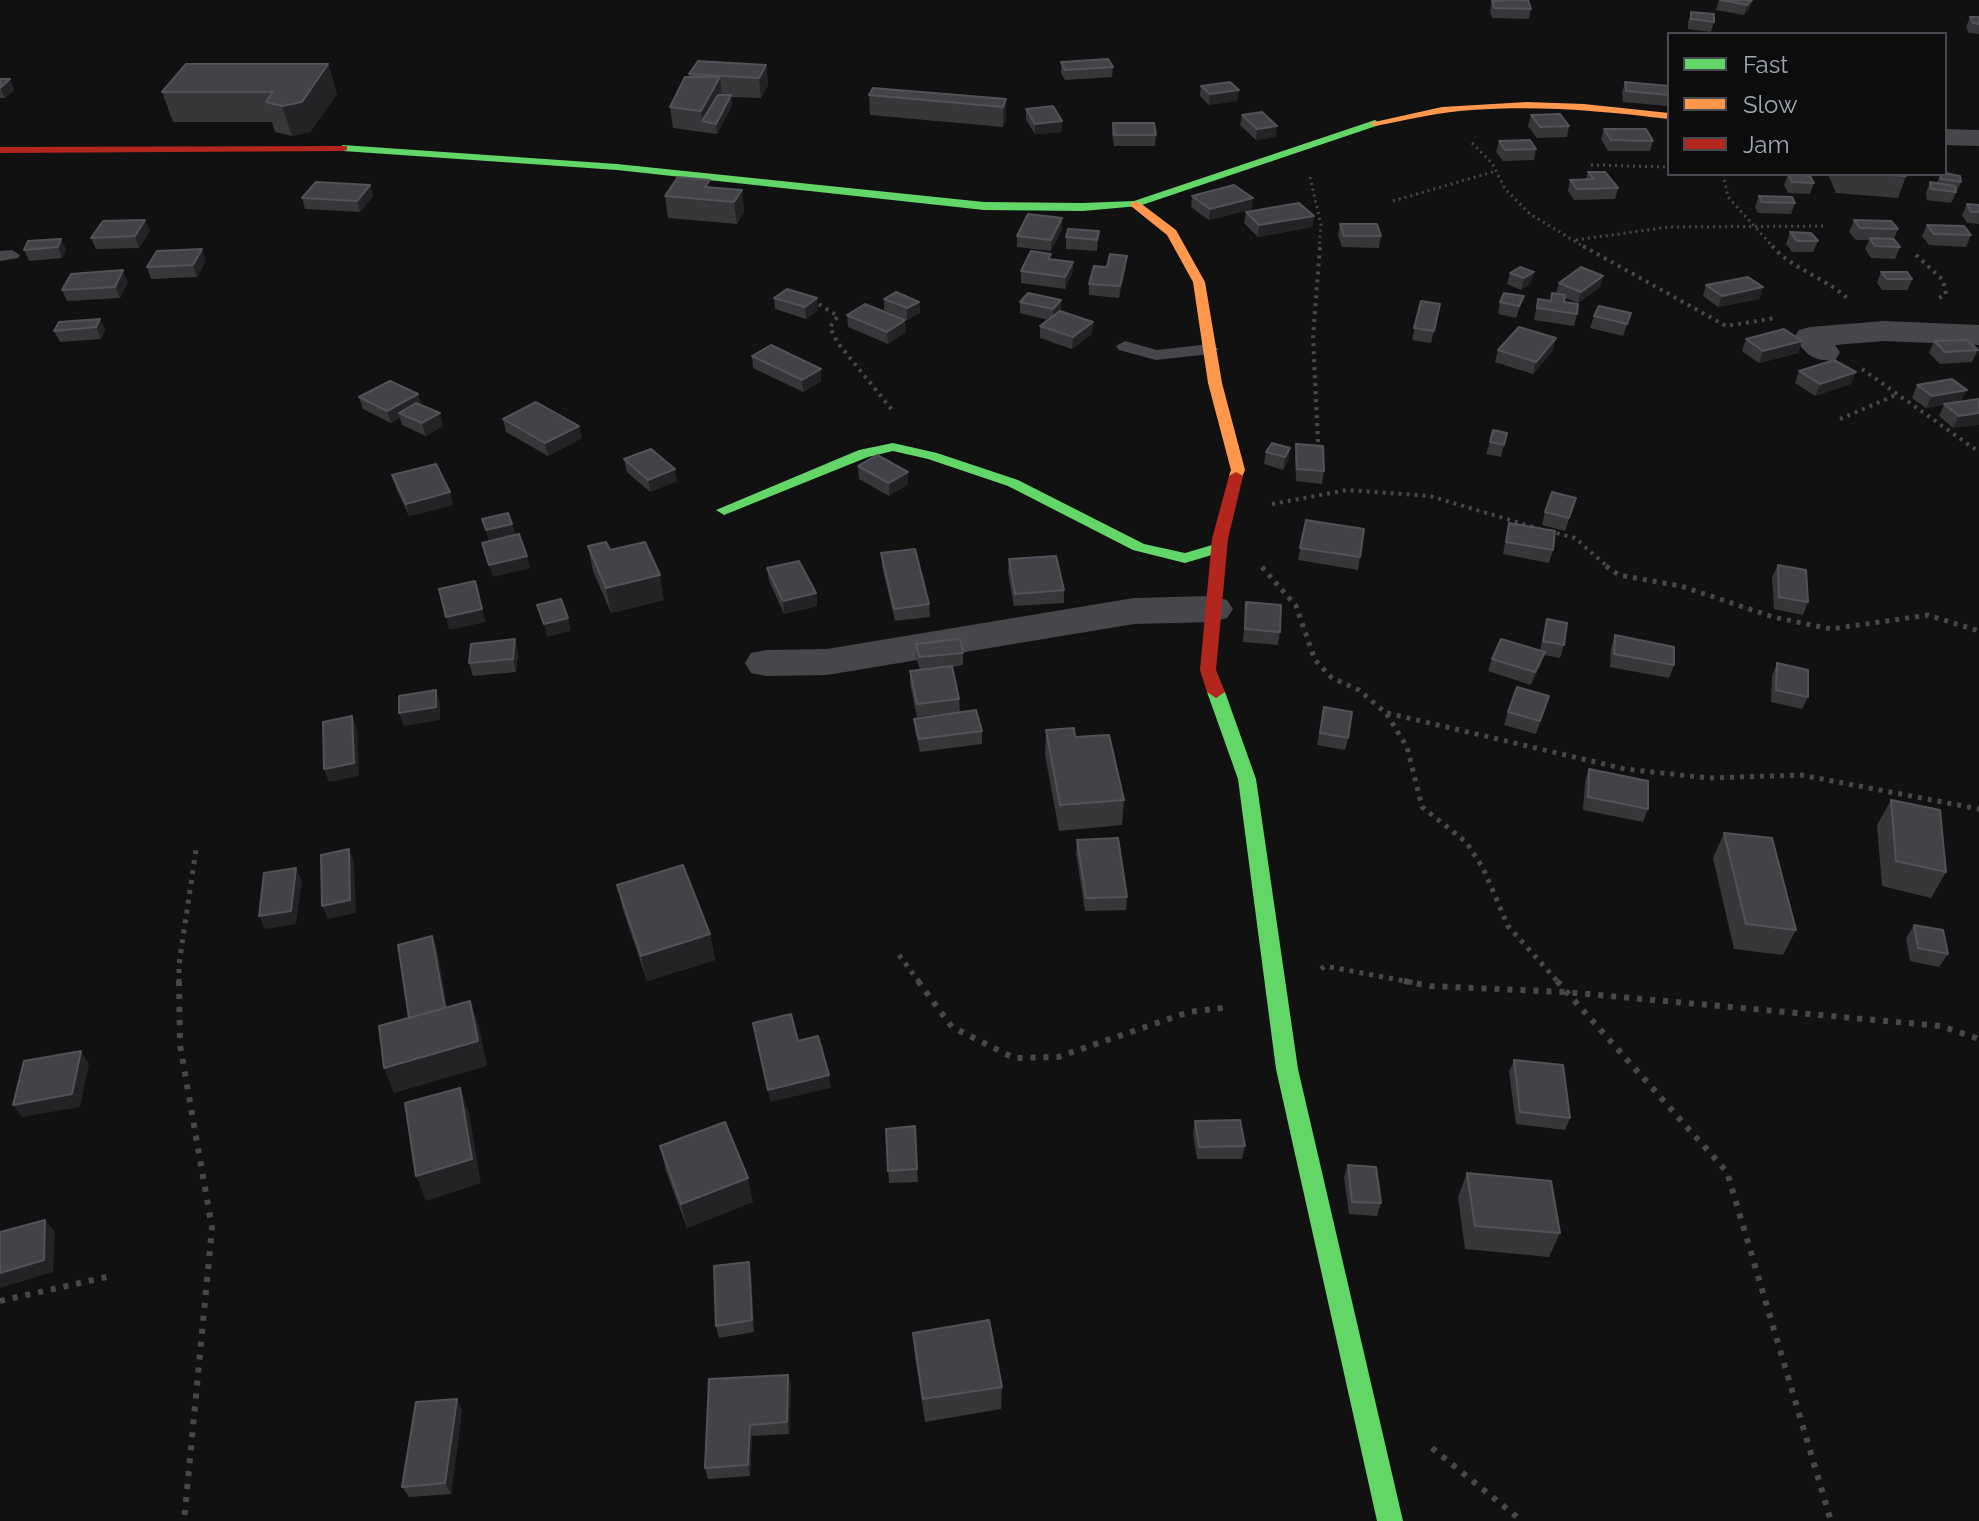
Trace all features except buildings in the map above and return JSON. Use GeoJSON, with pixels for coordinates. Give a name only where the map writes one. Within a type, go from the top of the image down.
{"type":"FeatureCollection","features":[{"type":"Feature","properties":{"kind":"street"},"geometry":{"type":"LineString","coordinates":[[0,150],[348,148],[617,167],[984,206],[1083,207],[1135,204],[1357,127],[1443,110],[1601,107],[1667,116]]}},
{"type":"Feature","properties":{"kind":"street"},"geometry":{"type":"LineString","coordinates":[[1947,137],[1979,138]]}},
{"type":"Feature","properties":{"kind":"street"},"geometry":{"type":"LineString","coordinates":[[1135,204],[1172,233],[1199,282],[1210,349],[1238,470],[1220,541],[1208,670],[1247,779],[1287,1069],[1390,1521]]}},
{"type":"Feature","properties":{"kind":"street"},"geometry":{"type":"LineString","coordinates":[[1824,352],[1810,337],[1884,331],[1979,335]]}},
{"type":"Feature","properties":{"kind":"street"},"geometry":{"type":"LineString","coordinates":[[724,510],[864,453],[893,447],[1013,483],[1139,547],[1185,558],[1220,541]]}},
{"type":"Feature","properties":{"kind":"street"},"geometry":{"type":"LineString","coordinates":[[766,663],[827,662],[1134,611],[1213,609]]}},
{"type":"Feature","properties":{"kind":"lane"},"geometry":{"type":"LineString","coordinates":[[1125,346],[1156,355],[1210,349]]}},
{"type":"Feature","properties":{"kind":"path"},"geometry":{"type":"LineString","coordinates":[[1443,110],[1496,171],[1505,189],[1530,214],[1726,326],[1784,317]]}},
{"type":"Feature","properties":{"kind":"path"},"geometry":{"type":"LineString","coordinates":[[1293,150],[1309,171],[1321,225],[1313,337],[1318,442]]}},
{"type":"Feature","properties":{"kind":"path"},"geometry":{"type":"LineString","coordinates":[[1591,165],[1667,167]]}},
{"type":"Feature","properties":{"kind":"path"},"geometry":{"type":"LineString","coordinates":[[1393,201],[1496,171]]}},
{"type":"Feature","properties":{"kind":"path"},"geometry":{"type":"LineString","coordinates":[[1723,176],[1728,197],[1782,257],[1834,286],[1884,331]]}},
{"type":"Feature","properties":{"kind":"path"},"geometry":{"type":"LineString","coordinates":[[1575,240],[1600,235],[1751,224],[1826,226]]}},
{"type":"Feature","properties":{"kind":"path"},"geometry":{"type":"LineString","coordinates":[[1916,255],[1943,280],[1946,294],[1933,302]]}},
{"type":"Feature","properties":{"kind":"path"},"geometry":{"type":"LineString","coordinates":[[800,297],[813,300],[838,316],[830,327],[837,342],[905,426],[917,453]]}},
{"type":"Feature","properties":{"kind":"path"},"geometry":{"type":"LineString","coordinates":[[1824,352],[1853,363],[1979,452]]}},
{"type":"Feature","properties":{"kind":"path"},"geometry":{"type":"LineString","coordinates":[[1840,419],[1898,394]]}},
{"type":"Feature","properties":{"kind":"path"},"geometry":{"type":"LineString","coordinates":[[1227,511],[1347,490],[1430,496],[1575,538],[1596,559],[1619,575],[1681,586],[1773,617],[1831,629],[1928,615],[1979,631]]}},
{"type":"Feature","properties":{"kind":"path"},"geometry":{"type":"LineString","coordinates":[[1220,541],[1262,566],[1296,606],[1315,660],[1332,678],[1359,690],[1386,713],[1407,747],[1422,807],[1466,842],[1483,868],[1508,926],[1727,1172],[1831,1521]]}},
{"type":"Feature","properties":{"kind":"path"},"geometry":{"type":"LineString","coordinates":[[1386,713],[1625,769],[1709,778],[1801,775],[1979,809]]}},
{"type":"Feature","properties":{"kind":"path"},"geometry":{"type":"LineString","coordinates":[[184,1521],[212,1228],[180,1045],[179,964],[196,850]]}},
{"type":"Feature","properties":{"kind":"path"},"geometry":{"type":"LineString","coordinates":[[899,955],[952,1027],[1014,1058],[1058,1057],[1189,1012],[1278,1001],[1325,966],[1430,986],[1565,992],[1941,1026],[1979,1039]]}},
{"type":"Feature","properties":{"kind":"path"},"geometry":{"type":"LineString","coordinates":[[0,1301],[111,1276]]}},
{"type":"Feature","properties":{"kind":"path"},"geometry":{"type":"LineString","coordinates":[[1420,1438],[1522,1521]]}},
{"type":"Feature","properties":{"kind":"traffic: fast"},"geometry":{"type":"LineString","coordinates":[[343,148],[617,167],[984,206],[1083,207],[1135,204],[1375,123]]}},
{"type":"Feature","properties":{"kind":"traffic: fast"},"geometry":{"type":"LineString","coordinates":[[724,510],[864,453],[893,447],[932,456],[1013,483],[1139,547],[1185,558],[1219,548]]}},
{"type":"Feature","properties":{"kind":"traffic: fast"},"geometry":{"type":"LineString","coordinates":[[1216,692],[1247,779],[1287,1069],[1390,1521]]}},
{"type":"Feature","properties":{"kind":"traffic: slow"},"geometry":{"type":"LineString","coordinates":[[1375,123],[1442,110],[1498,105],[1584,107],[1667,116]]}},
{"type":"Feature","properties":{"kind":"traffic: slow"},"geometry":{"type":"LineString","coordinates":[[1135,204],[1172,233],[1199,282],[1215,383],[1238,470],[1236,476]]}},
{"type":"Feature","properties":{"kind":"traffic: jam"},"geometry":{"type":"LineString","coordinates":[[0,150],[343,148]]}},
{"type":"Feature","properties":{"kind":"traffic: jam"},"geometry":{"type":"LineString","coordinates":[[1216,692],[1208,670],[1220,539],[1236,476]]}}]}
